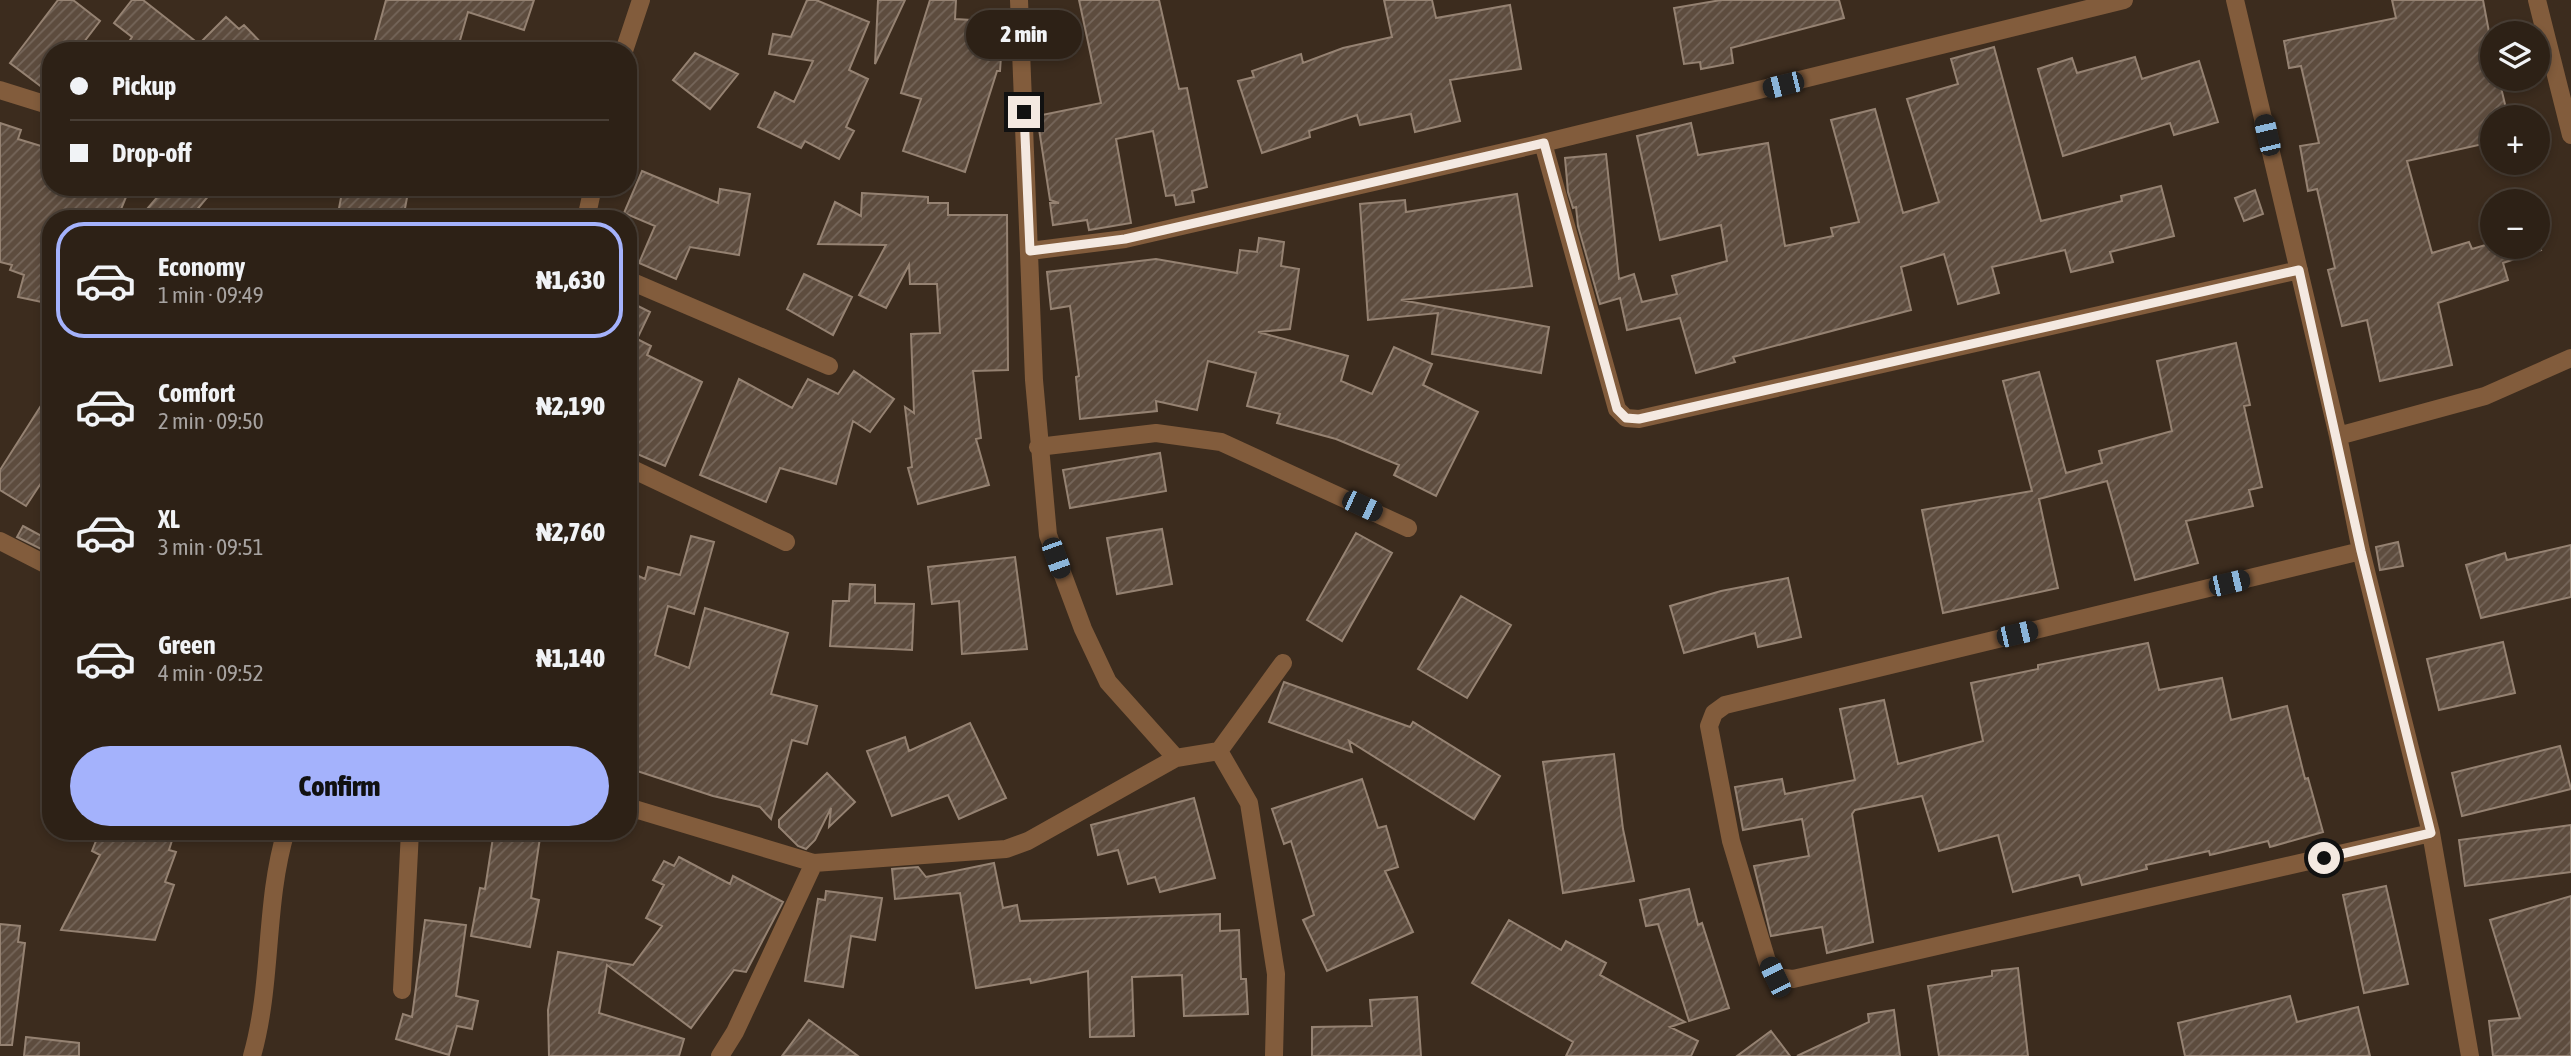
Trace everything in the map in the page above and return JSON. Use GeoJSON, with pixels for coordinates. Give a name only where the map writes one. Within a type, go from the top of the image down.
{"type":"FeatureCollection","features":[{"type":"Feature","properties":{"kind":"street"},"geometry":{"type":"LineString","coordinates":[[627,42],[641,0]]}},
{"type":"Feature","properties":{"kind":"street"},"geometry":{"type":"LineString","coordinates":[[1019,0],[1038,447],[1048,535],[1083,629],[1108,682],[1176,758]]}},
{"type":"Feature","properties":{"kind":"street"},"geometry":{"type":"LineString","coordinates":[[1030,251],[1125,239],[1544,143],[2124,0]]}},
{"type":"Feature","properties":{"kind":"street"},"geometry":{"type":"LineString","coordinates":[[2235,0],[2338,436],[2361,551],[2431,833],[2470,1056]]}},
{"type":"Feature","properties":{"kind":"street"},"geometry":{"type":"LineString","coordinates":[[2537,0],[2571,135]]}},
{"type":"Feature","properties":{"kind":"street"},"geometry":{"type":"LineString","coordinates":[[0,90],[42,103]]}},
{"type":"Feature","properties":{"kind":"street"},"geometry":{"type":"LineString","coordinates":[[1544,143],[1617,409],[1626,418],[1639,419],[2299,270]]}},
{"type":"Feature","properties":{"kind":"street"},"geometry":{"type":"LineString","coordinates":[[637,284],[830,366]]}},
{"type":"Feature","properties":{"kind":"street"},"geometry":{"type":"LineString","coordinates":[[2338,436],[2485,396],[2571,358]]}},
{"type":"Feature","properties":{"kind":"street"},"geometry":{"type":"LineString","coordinates":[[1038,447],[1156,433],[1222,442],[1408,528]]}},
{"type":"Feature","properties":{"kind":"street"},"geometry":{"type":"LineString","coordinates":[[637,471],[786,542]]}},
{"type":"Feature","properties":{"kind":"street"},"geometry":{"type":"LineString","coordinates":[[0,541],[42,562]]}},
{"type":"Feature","properties":{"kind":"street"},"geometry":{"type":"LineString","coordinates":[[2361,551],[1725,705],[1714,713],[1709,726],[1731,841],[1767,961],[1775,977],[1793,979],[2431,833]]}},
{"type":"Feature","properties":{"kind":"street"},"geometry":{"type":"LineString","coordinates":[[637,810],[814,863],[1006,849],[1028,841],[1176,758],[1219,751],[1283,663]]}},
{"type":"Feature","properties":{"kind":"street"},"geometry":{"type":"LineString","coordinates":[[1219,751],[1249,803],[1276,974],[1274,1056]]}},
{"type":"Feature","properties":{"kind":"street"},"geometry":{"type":"LineString","coordinates":[[252,1056],[262,1020],[276,866],[283,840]]}},
{"type":"Feature","properties":{"kind":"street"},"geometry":{"type":"LineString","coordinates":[[401,990],[409,840]]}},
{"type":"Feature","properties":{"kind":"street"},"geometry":{"type":"LineString","coordinates":[[720,1056],[735,1031],[814,863]]}},
{"type":"Feature","properties":{"kind":"building"},"geometry":{"type":"Polygon","coordinates":[[[58,0],[73,0],[100,21],[84,42],[42,42],[42,87],[10,63],[58,0]]]}},
{"type":"Feature","properties":{"kind":"building"},"geometry":{"type":"Polygon","coordinates":[[[132,0],[143,0],[196,42],[129,42],[132,37],[114,23],[132,0]]]}},
{"type":"Feature","properties":{"kind":"building"},"geometry":{"type":"Polygon","coordinates":[[[386,0],[534,0],[524,30],[468,12],[460,42],[374,42],[386,0]]]}},
{"type":"Feature","properties":{"kind":"building"},"geometry":{"type":"Polygon","coordinates":[[[807,0],[816,0],[869,22],[849,70],[868,79],[846,127],[854,131],[839,159],[805,141],[801,148],[758,127],[775,92],[794,102],[813,61],[769,54],[773,34],[791,37],[807,0]]]}},
{"type":"Feature","properties":{"kind":"building"},"geometry":{"type":"Polygon","coordinates":[[[878,0],[905,0],[875,64],[878,0]]]}},
{"type":"Feature","properties":{"kind":"building"},"geometry":{"type":"Polygon","coordinates":[[[930,0],[956,0],[955,19],[988,21],[987,41],[1002,42],[1000,71],[997,71],[965,172],[903,151],[921,99],[901,93],[930,0]]]}},
{"type":"Feature","properties":{"kind":"building"},"geometry":{"type":"Polygon","coordinates":[[[1079,0],[1159,0],[1179,89],[1187,88],[1207,187],[1192,191],[1194,202],[1176,205],[1174,195],[1166,196],[1153,131],[1116,139],[1131,223],[1089,230],[1087,220],[1053,225],[1050,203],[1059,203],[1050,200],[1037,116],[1101,103],[1079,0]]]}},
{"type":"Feature","properties":{"kind":"building"},"geometry":{"type":"Polygon","coordinates":[[[1384,0],[1432,0],[1436,18],[1510,5],[1521,69],[1450,80],[1460,121],[1415,132],[1411,114],[1360,125],[1357,115],[1309,131],[1310,137],[1262,153],[1238,81],[1254,77],[1252,71],[1301,54],[1303,63],[1343,48],[1392,37],[1384,0]]]}},
{"type":"Feature","properties":{"kind":"building"},"geometry":{"type":"Polygon","coordinates":[[[1721,0],[1839,0],[1844,18],[1731,48],[1733,63],[1701,69],[1700,62],[1684,64],[1674,8],[1721,0]]]}},
{"type":"Feature","properties":{"kind":"building"},"geometry":{"type":"Polygon","coordinates":[[[2392,0],[2483,0],[2487,21],[2480,21],[2480,91],[2502,91],[2505,105],[2480,105],[2480,145],[2407,161],[2432,253],[2469,242],[2472,249],[2480,247],[2480,259],[2515,259],[2503,263],[2508,280],[2438,303],[2452,365],[2380,381],[2367,320],[2342,326],[2328,270],[2335,268],[2317,189],[2308,191],[2300,146],[2319,143],[2301,66],[2289,68],[2284,41],[2396,18],[2392,0]]]}},
{"type":"Feature","properties":{"kind":"building"},"geometry":{"type":"Polygon","coordinates":[[[226,17],[239,29],[244,25],[260,42],[201,42],[226,17]]]}},
{"type":"Feature","properties":{"kind":"building"},"geometry":{"type":"Polygon","coordinates":[[[1994,47],[2041,221],[2122,201],[2121,196],[2161,186],[2174,236],[2110,252],[2113,262],[2071,272],[2065,250],[1992,267],[1999,293],[1958,304],[1944,254],[1901,267],[1911,310],[1733,357],[1735,362],[1696,373],[1680,318],[1627,330],[1620,298],[1600,304],[1578,226],[1576,207],[1573,208],[1568,192],[1565,158],[1606,154],[1619,279],[1634,274],[1642,302],[1677,294],[1672,276],[1727,261],[1721,225],[1660,240],[1637,136],[1691,123],[1698,155],[1768,143],[1785,246],[1833,236],[1831,228],[1859,222],[1831,120],[1875,109],[1903,213],[1939,202],[1907,99],[1958,84],[1951,59],[1994,47]]]}},
{"type":"Feature","properties":{"kind":"building"},"geometry":{"type":"Polygon","coordinates":[[[695,53],[738,74],[710,109],[673,80],[695,53]]]}},
{"type":"Feature","properties":{"kind":"building"},"geometry":{"type":"Polygon","coordinates":[[[2135,57],[2142,79],[2199,61],[2218,122],[2174,135],[2170,123],[2063,156],[2038,69],[2072,58],[2077,73],[2135,57]]]}},
{"type":"Feature","properties":{"kind":"building"},"geometry":{"type":"Polygon","coordinates":[[[0,123],[21,130],[18,139],[42,146],[42,196],[126,197],[121,210],[42,210],[42,302],[18,297],[24,275],[10,270],[12,265],[0,262],[0,123]]]}},
{"type":"Feature","properties":{"kind":"building"},"geometry":{"type":"Polygon","coordinates":[[[642,171],[718,203],[720,189],[750,194],[739,255],[690,247],[676,279],[639,263],[655,226],[637,218],[637,210],[625,210],[631,196],[637,196],[637,183],[642,171]]]}},
{"type":"Feature","properties":{"kind":"building"},"geometry":{"type":"Polygon","coordinates":[[[2255,190],[2263,214],[2244,221],[2235,198],[2255,190]]]}},
{"type":"Feature","properties":{"kind":"building"},"geometry":{"type":"Polygon","coordinates":[[[862,193],[928,197],[928,203],[948,203],[948,215],[1007,215],[1008,370],[973,371],[981,438],[976,439],[989,485],[918,504],[908,468],[912,467],[905,407],[914,413],[911,334],[940,333],[937,284],[910,284],[909,265],[886,308],[859,295],[886,245],[818,244],[835,202],[861,216],[862,193]]]}},
{"type":"Feature","properties":{"kind":"building"},"geometry":{"type":"Polygon","coordinates":[[[1517,194],[1532,286],[1401,300],[1549,327],[1541,373],[1432,354],[1438,313],[1368,320],[1360,204],[1405,200],[1406,212],[1517,194]]]}},
{"type":"Feature","properties":{"kind":"building"},"geometry":{"type":"Polygon","coordinates":[[[158,196],[208,196],[197,210],[148,208],[158,196]]]}},
{"type":"Feature","properties":{"kind":"building"},"geometry":{"type":"Polygon","coordinates":[[[341,196],[407,196],[405,210],[339,210],[341,196]]]}},
{"type":"Feature","properties":{"kind":"building"},"geometry":{"type":"Polygon","coordinates":[[[1259,238],[1284,242],[1281,266],[1299,269],[1290,329],[1258,332],[1348,356],[1341,381],[1372,394],[1394,347],[1432,364],[1423,385],[1478,412],[1436,496],[1394,475],[1399,465],[1336,439],[1277,423],[1280,414],[1247,406],[1256,373],[1208,361],[1197,410],[1156,401],[1157,411],[1080,419],[1076,377],[1079,376],[1070,306],[1051,309],[1047,272],[1156,259],[1237,273],[1240,250],[1257,252],[1259,238]]]}},
{"type":"Feature","properties":{"kind":"building"},"geometry":{"type":"Polygon","coordinates":[[[804,274],[852,297],[833,335],[787,309],[804,274]]]}},
{"type":"Feature","properties":{"kind":"building"},"geometry":{"type":"Polygon","coordinates":[[[637,306],[650,312],[637,339],[637,306]]]}},
{"type":"Feature","properties":{"kind":"building"},"geometry":{"type":"Polygon","coordinates":[[[637,339],[651,346],[647,355],[702,382],[665,466],[637,454],[637,339]]]}},
{"type":"Feature","properties":{"kind":"building"},"geometry":{"type":"Polygon","coordinates":[[[2236,343],[2250,405],[2244,406],[2262,487],[2249,490],[2253,506],[2186,521],[2198,563],[2135,580],[2107,481],[2039,499],[2058,588],[1943,613],[1922,510],[2032,491],[2003,381],[2039,372],[2066,473],[2102,463],[2099,451],[2172,431],[2157,361],[2236,343]]]}},
{"type":"Feature","properties":{"kind":"building"},"geometry":{"type":"Polygon","coordinates":[[[854,371],[894,399],[870,432],[853,421],[836,484],[780,468],[766,502],[700,475],[739,379],[792,408],[808,379],[838,394],[854,371]]]}},
{"type":"Feature","properties":{"kind":"building"},"geometry":{"type":"Polygon","coordinates":[[[42,404],[42,482],[26,506],[0,490],[0,470],[42,404]]]}},
{"type":"Feature","properties":{"kind":"building"},"geometry":{"type":"Polygon","coordinates":[[[1160,453],[1166,491],[1070,508],[1063,470],[1160,453]]]}},
{"type":"Feature","properties":{"kind":"building"},"geometry":{"type":"Polygon","coordinates":[[[23,526],[42,536],[42,550],[17,537],[23,526]]]}},
{"type":"Feature","properties":{"kind":"building"},"geometry":{"type":"Polygon","coordinates":[[[1162,529],[1172,584],[1117,594],[1107,538],[1162,529]]]}},
{"type":"Feature","properties":{"kind":"building"},"geometry":{"type":"Polygon","coordinates":[[[1356,533],[1392,553],[1342,641],[1307,620],[1356,533]]]}},
{"type":"Feature","properties":{"kind":"building"},"geometry":{"type":"Polygon","coordinates":[[[691,536],[714,542],[694,614],[668,606],[655,655],[689,668],[705,608],[788,633],[771,694],[817,706],[807,744],[792,740],[771,819],[760,807],[713,796],[637,771],[637,575],[645,579],[648,567],[680,575],[691,536]]]}},
{"type":"Feature","properties":{"kind":"building"},"geometry":{"type":"Polygon","coordinates":[[[2398,542],[2403,566],[2380,570],[2376,547],[2398,542]]]}},
{"type":"Feature","properties":{"kind":"building"},"geometry":{"type":"Polygon","coordinates":[[[2571,545],[2571,597],[2481,618],[2466,565],[2505,553],[2507,560],[2571,545]]]}},
{"type":"Feature","properties":{"kind":"building"},"geometry":{"type":"Polygon","coordinates":[[[1015,557],[1027,649],[962,654],[959,601],[932,604],[928,567],[1015,557]]]}},
{"type":"Feature","properties":{"kind":"building"},"geometry":{"type":"Polygon","coordinates":[[[1788,578],[1801,637],[1758,647],[1755,633],[1684,653],[1670,606],[1721,591],[1788,578]]]}},
{"type":"Feature","properties":{"kind":"building"},"geometry":{"type":"Polygon","coordinates":[[[850,584],[875,585],[875,603],[914,604],[912,650],[830,646],[833,601],[849,601],[850,584]]]}},
{"type":"Feature","properties":{"kind":"building"},"geometry":{"type":"Polygon","coordinates":[[[1461,596],[1511,625],[1467,698],[1418,669],[1461,596]]]}},
{"type":"Feature","properties":{"kind":"building"},"geometry":{"type":"Polygon","coordinates":[[[2503,642],[2515,693],[2439,710],[2427,659],[2503,642]]]}},
{"type":"Feature","properties":{"kind":"building"},"geometry":{"type":"Polygon","coordinates":[[[2148,643],[2159,690],[2222,678],[2231,720],[2287,706],[2305,779],[2308,778],[2323,832],[2270,847],[2268,841],[2210,855],[2209,851],[2146,865],[2147,869],[2082,885],[2079,875],[2013,892],[1998,835],[1939,851],[1922,796],[1855,810],[1852,814],[1873,942],[1827,953],[1822,927],[1771,936],[1754,866],[1809,856],[1802,819],[1743,830],[1735,787],[1782,779],[1785,794],[1855,780],[1840,709],[1884,700],[1898,764],[1983,741],[1971,683],[2038,669],[2038,665],[2148,643]]]}},
{"type":"Feature","properties":{"kind":"building"},"geometry":{"type":"Polygon","coordinates":[[[1284,682],[1410,727],[1413,722],[1500,776],[1474,819],[1349,741],[1352,752],[1269,722],[1284,682]]]}},
{"type":"Feature","properties":{"kind":"building"},"geometry":{"type":"Polygon","coordinates":[[[970,723],[1006,798],[959,819],[948,795],[892,816],[867,751],[905,737],[909,751],[970,723]]]}},
{"type":"Feature","properties":{"kind":"building"},"geometry":{"type":"Polygon","coordinates":[[[2560,746],[2571,789],[2462,816],[2452,773],[2560,746]]]}},
{"type":"Feature","properties":{"kind":"building"},"geometry":{"type":"Polygon","coordinates":[[[1614,754],[1623,829],[1634,881],[1563,893],[1543,762],[1614,754]]]}},
{"type":"Feature","properties":{"kind":"building"},"geometry":{"type":"Polygon","coordinates":[[[827,773],[855,802],[829,827],[831,808],[815,840],[806,849],[798,846],[779,827],[779,820],[827,773]]]}},
{"type":"Feature","properties":{"kind":"building"},"geometry":{"type":"Polygon","coordinates":[[[1362,779],[1378,828],[1386,826],[1398,867],[1385,871],[1413,932],[1327,971],[1303,920],[1314,915],[1291,841],[1284,844],[1272,809],[1362,779]]]}},
{"type":"Feature","properties":{"kind":"building"},"geometry":{"type":"Polygon","coordinates":[[[1194,798],[1215,878],[1160,892],[1155,877],[1128,884],[1118,850],[1098,855],[1091,825],[1194,798]]]}},
{"type":"Feature","properties":{"kind":"building"},"geometry":{"type":"Polygon","coordinates":[[[2571,825],[2571,872],[2465,886],[2459,840],[2571,825]]]}},
{"type":"Feature","properties":{"kind":"building"},"geometry":{"type":"Polygon","coordinates":[[[96,840],[172,840],[169,850],[176,852],[165,882],[174,885],[155,940],[61,930],[100,855],[92,851],[96,840]]]}},
{"type":"Feature","properties":{"kind":"building"},"geometry":{"type":"Polygon","coordinates":[[[493,840],[540,840],[531,898],[539,900],[530,947],[471,936],[480,888],[485,889],[493,840]]]}},
{"type":"Feature","properties":{"kind":"building"},"geometry":{"type":"Polygon","coordinates":[[[679,857],[730,884],[733,876],[783,902],[746,972],[734,970],[691,1028],[607,965],[599,1013],[684,1039],[679,1056],[549,1056],[548,1010],[558,952],[633,965],[662,926],[646,918],[664,885],[653,880],[664,861],[674,866],[679,857]]]}},
{"type":"Feature","properties":{"kind":"building"},"geometry":{"type":"Polygon","coordinates":[[[994,863],[1003,908],[1017,905],[1020,921],[1220,914],[1220,931],[1239,930],[1241,979],[1246,979],[1248,1014],[1184,1016],[1182,975],[1132,977],[1134,1036],[1090,1037],[1088,971],[1031,983],[1030,979],[976,988],[960,893],[895,899],[892,869],[918,867],[926,877],[994,863]]]}},
{"type":"Feature","properties":{"kind":"building"},"geometry":{"type":"Polygon","coordinates":[[[2386,886],[2408,984],[2364,993],[2343,895],[2386,886]]]}},
{"type":"Feature","properties":{"kind":"building"},"geometry":{"type":"Polygon","coordinates":[[[1689,889],[1698,925],[1702,923],[1729,1008],[1689,1021],[1658,924],[1646,926],[1640,900],[1689,889]]]}},
{"type":"Feature","properties":{"kind":"building"},"geometry":{"type":"Polygon","coordinates":[[[826,891],[882,898],[875,940],[851,936],[843,987],[805,981],[818,899],[825,900],[826,891]]]}},
{"type":"Feature","properties":{"kind":"building"},"geometry":{"type":"Polygon","coordinates":[[[2571,896],[2571,1056],[2493,1056],[2489,1021],[2520,1018],[2490,920],[2571,896]]]}},
{"type":"Feature","properties":{"kind":"building"},"geometry":{"type":"Polygon","coordinates":[[[425,920],[466,925],[456,996],[478,1001],[472,1029],[457,1026],[449,1055],[396,1039],[403,1014],[412,1017],[425,920]]]}},
{"type":"Feature","properties":{"kind":"building"},"geometry":{"type":"Polygon","coordinates":[[[1509,920],[1561,950],[1566,941],[1606,963],[1600,975],[1685,1022],[1670,1027],[1698,1041],[1691,1056],[1566,1056],[1573,1042],[1472,983],[1509,920]]]}},
{"type":"Feature","properties":{"kind":"building"},"geometry":{"type":"Polygon","coordinates":[[[0,924],[20,926],[18,942],[25,943],[12,1045],[0,1045],[0,924]]]}},
{"type":"Feature","properties":{"kind":"building"},"geometry":{"type":"Polygon","coordinates":[[[2018,968],[2028,1056],[1939,1056],[1928,986],[1992,976],[1992,971],[2018,968]]]}},
{"type":"Feature","properties":{"kind":"building"},"geometry":{"type":"Polygon","coordinates":[[[2290,996],[2297,1022],[2358,1007],[2370,1056],[2185,1056],[2178,1023],[2290,996]]]}},
{"type":"Feature","properties":{"kind":"building"},"geometry":{"type":"Polygon","coordinates":[[[1417,997],[1421,1056],[1312,1056],[1312,1027],[1372,1026],[1370,1000],[1417,997]]]}},
{"type":"Feature","properties":{"kind":"building"},"geometry":{"type":"Polygon","coordinates":[[[1894,1010],[1900,1056],[1797,1056],[1869,1022],[1868,1014],[1894,1010]]]}},
{"type":"Feature","properties":{"kind":"building"},"geometry":{"type":"Polygon","coordinates":[[[809,1020],[858,1056],[782,1056],[809,1020]]]}},
{"type":"Feature","properties":{"kind":"building"},"geometry":{"type":"Polygon","coordinates":[[[1771,1031],[1790,1056],[1737,1056],[1771,1031]]]}},
{"type":"Feature","properties":{"kind":"building"},"geometry":{"type":"Polygon","coordinates":[[[26,1037],[79,1043],[79,1056],[24,1056],[26,1037]]]}},
{"type":"Feature","properties":{"kind":"route"},"geometry":{"type":"LineString","coordinates":[[1024,112],[1030,251],[1125,239],[1544,143],[1617,409],[1626,418],[1639,419],[2299,270],[2338,436],[2361,551],[2431,833],[2324,858]]}}]}
